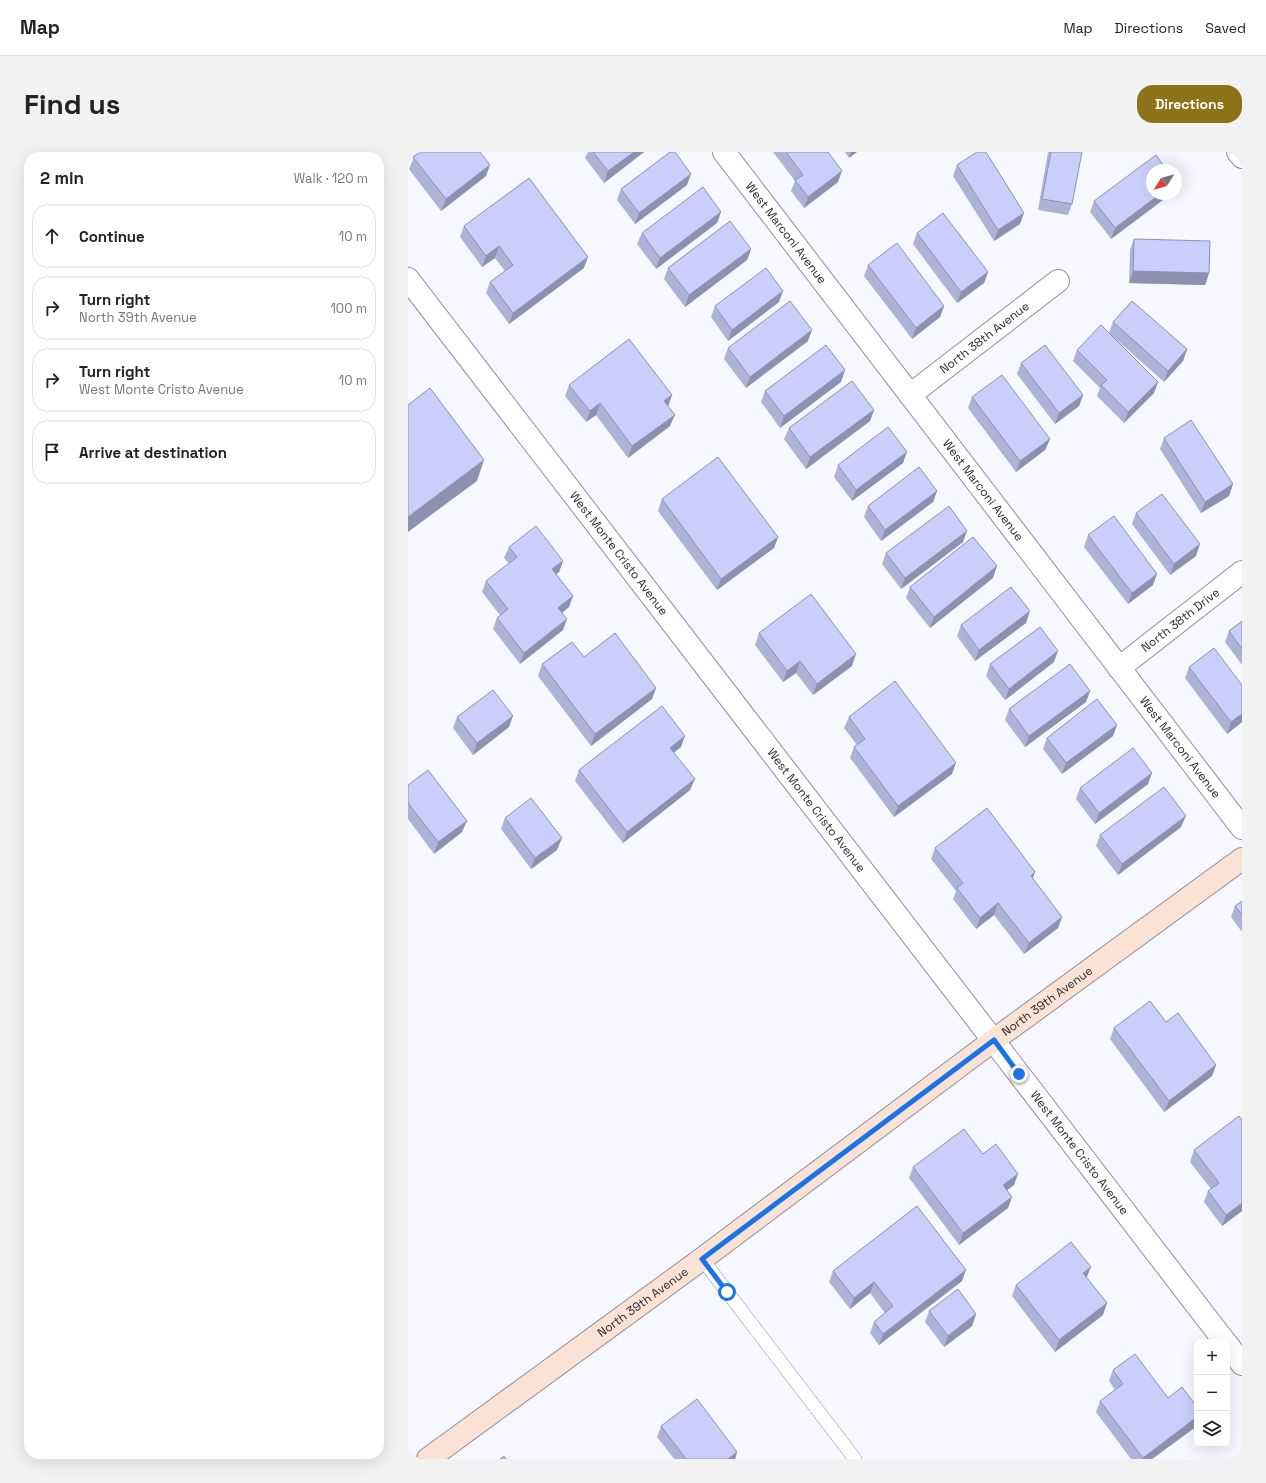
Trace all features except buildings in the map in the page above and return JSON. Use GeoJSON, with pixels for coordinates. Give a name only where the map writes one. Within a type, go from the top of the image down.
{"type":"FeatureCollection","features":[{"type":"Feature","properties":{"kind":"street","name":"West Marconi Avenue"},"geometry":{"type":"LineString","coordinates":[[724,152],[1242,828]]}},
{"type":"Feature","properties":{"kind":"street"},"geometry":{"type":"LineString","coordinates":[[1238,152],[1242,157]]}},
{"type":"Feature","properties":{"kind":"street","name":"West Monte Cristo Avenue"},"geometry":{"type":"LineString","coordinates":[[408,279],[1223,1339]]}},
{"type":"Feature","properties":{"kind":"street","name":"North 38th Avenue"},"geometry":{"type":"LineString","coordinates":[[910,394],[1058,281]]}},
{"type":"Feature","properties":{"kind":"street","name":"North 38th Drive"},"geometry":{"type":"LineString","coordinates":[[1119,668],[1242,572]]}},
{"type":"Feature","properties":{"kind":"street","name":"North 39th Avenue"},"geometry":{"type":"LineString","coordinates":[[428,1459],[702,1259],[994,1040],[1242,859]]}},
{"type":"Feature","properties":{"kind":"street","name":"West Monte Cristo Avenue"},"geometry":{"type":"LineString","coordinates":[[1230,1348],[1242,1364]]}},
{"type":"Feature","properties":{"kind":"lane"},"geometry":{"type":"LineString","coordinates":[[702,1259],[855,1459]]}},
{"type":"Feature","properties":{"kind":"route"},"geometry":{"type":"LineString","coordinates":[[727,1292],[702,1259],[994,1040],[1019,1074]]}}]}
